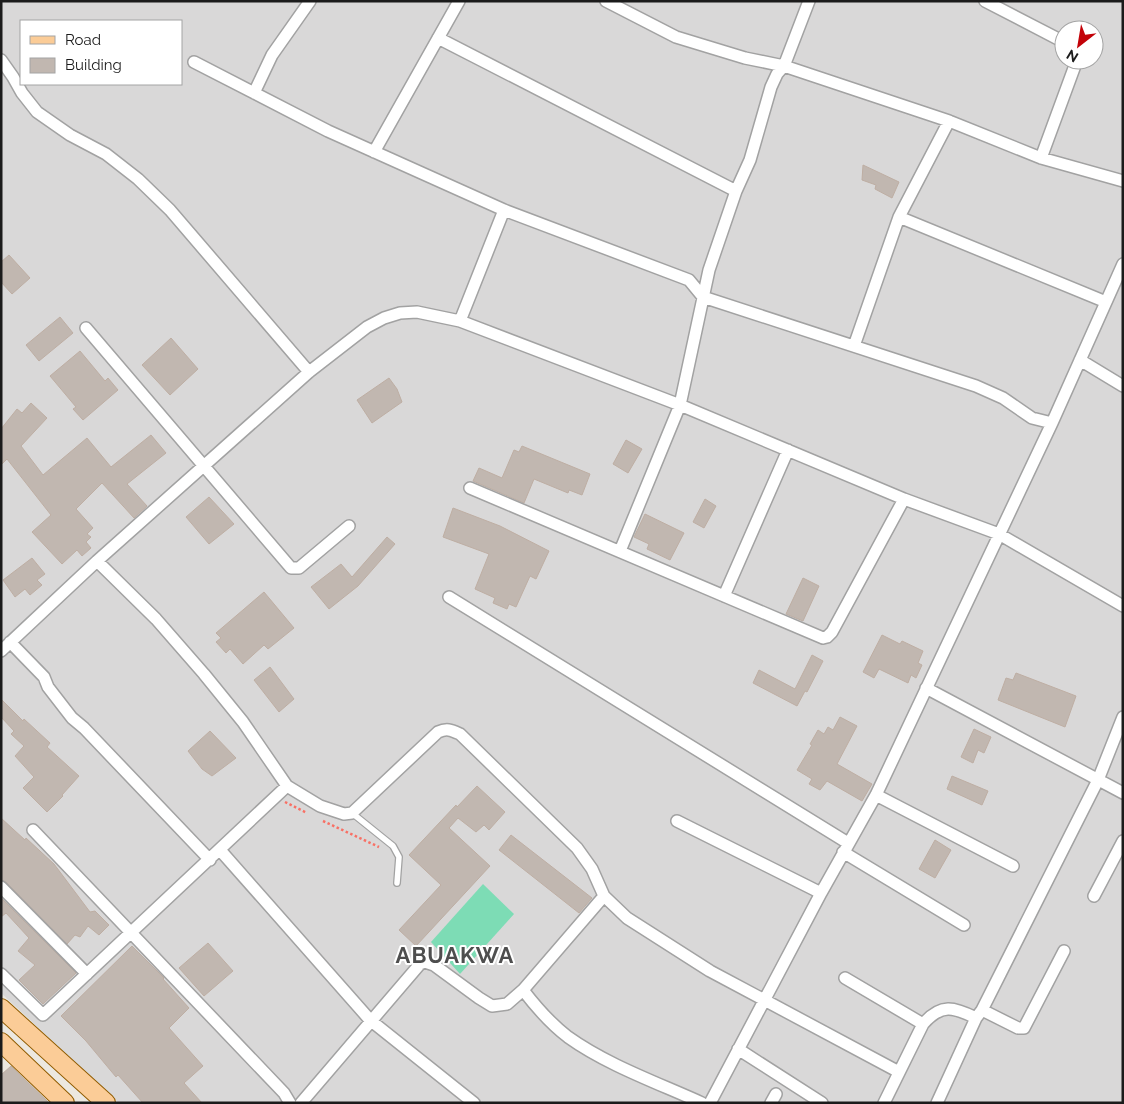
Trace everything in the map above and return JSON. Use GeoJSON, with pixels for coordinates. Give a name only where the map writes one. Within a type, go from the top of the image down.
{"type":"FeatureCollection","features":[{"type":"Feature","properties":{"kind":"main road"},"geometry":{"type":"LineString","coordinates":[[1,1008],[106,1103]]}},
{"type":"Feature","properties":{"kind":"main road"},"geometry":{"type":"LineString","coordinates":[[1,1042],[65,1103]]}},
{"type":"Feature","properties":{"kind":"street"},"geometry":{"type":"LineString","coordinates":[[254,93],[272,55],[310,1]]}},
{"type":"Feature","properties":{"kind":"street"},"geometry":{"type":"LineString","coordinates":[[374,152],[459,1]]}},
{"type":"Feature","properties":{"kind":"street"},"geometry":{"type":"LineString","coordinates":[[606,1],[676,37],[745,58],[784,66],[949,121],[1041,158],[1123,182]]}},
{"type":"Feature","properties":{"kind":"street"},"geometry":{"type":"LineString","coordinates":[[620,551],[680,405],[709,270],[736,190],[750,160],[771,87],[777,74],[784,66],[809,1]]}},
{"type":"Feature","properties":{"kind":"street"},"geometry":{"type":"LineString","coordinates":[[985,1],[1054,37]]}},
{"type":"Feature","properties":{"kind":"street"},"geometry":{"type":"LineString","coordinates":[[438,38],[736,190]]}},
{"type":"Feature","properties":{"kind":"street"},"geometry":{"type":"LineString","coordinates":[[1,60],[22,93],[37,112],[70,135],[106,154],[138,179],[170,210],[309,372]]}},
{"type":"Feature","properties":{"kind":"street"},"geometry":{"type":"LineString","coordinates":[[194,62],[328,131],[504,210],[689,280],[703,297],[976,386],[1003,398],[1032,418],[1052,423]]}},
{"type":"Feature","properties":{"kind":"street"},"geometry":{"type":"LineString","coordinates":[[1041,158],[1073,70]]}},
{"type":"Feature","properties":{"kind":"street"},"geometry":{"type":"LineString","coordinates":[[854,346],[899,217],[949,121]]}},
{"type":"Feature","properties":{"kind":"street"},"geometry":{"type":"LineString","coordinates":[[460,322],[504,210]]}},
{"type":"Feature","properties":{"kind":"street"},"geometry":{"type":"LineString","coordinates":[[899,217],[1106,302]]}},
{"type":"Feature","properties":{"kind":"street"},"geometry":{"type":"LineString","coordinates":[[710,1103],[876,795],[1052,423],[1123,264]]}},
{"type":"Feature","properties":{"kind":"street"},"geometry":{"type":"LineString","coordinates":[[1,652],[97,561],[309,372],[367,327],[384,318],[400,313],[417,312],[460,322],[680,405],[904,499],[999,534],[1122,605]]}},
{"type":"Feature","properties":{"kind":"street"},"geometry":{"type":"LineString","coordinates":[[86,328],[291,568],[299,568],[349,526]]}},
{"type":"Feature","properties":{"kind":"street"},"geometry":{"type":"LineString","coordinates":[[1080,360],[1123,386]]}},
{"type":"Feature","properties":{"kind":"street"},"geometry":{"type":"LineString","coordinates":[[724,596],[788,450]]}},
{"type":"Feature","properties":{"kind":"street"},"geometry":{"type":"LineString","coordinates":[[470,488],[817,636],[827,637],[832,632],[904,499]]}},
{"type":"Feature","properties":{"kind":"street"},"geometry":{"type":"LineString","coordinates":[[97,561],[156,619],[204,674],[243,722],[287,786],[320,806],[344,814],[352,813],[438,732],[445,728],[452,730],[460,734],[577,848],[592,869],[604,896],[627,918],[710,971],[899,1072]]}},
{"type":"Feature","properties":{"kind":"street"},"geometry":{"type":"LineString","coordinates":[[449,597],[846,848],[964,925]]}},
{"type":"Feature","properties":{"kind":"street"},"geometry":{"type":"LineString","coordinates":[[10,642],[40,672],[48,687],[72,718],[210,860]]}},
{"type":"Feature","properties":{"kind":"street"},"geometry":{"type":"LineString","coordinates":[[926,688],[1123,793]]}},
{"type":"Feature","properties":{"kind":"street"},"geometry":{"type":"LineString","coordinates":[[937,1103],[979,1014],[1098,780],[1123,717]]}},
{"type":"Feature","properties":{"kind":"street"},"geometry":{"type":"LineString","coordinates":[[1,974],[43,1015],[287,786]]}},
{"type":"Feature","properties":{"kind":"street"},"geometry":{"type":"LineString","coordinates":[[876,795],[1013,866]]}},
{"type":"Feature","properties":{"kind":"street"},"geometry":{"type":"LineString","coordinates":[[676,821],[821,894]]}},
{"type":"Feature","properties":{"kind":"street"},"geometry":{"type":"LineString","coordinates":[[33,830],[284,1094],[290,1103]]}},
{"type":"Feature","properties":{"kind":"street"},"geometry":{"type":"LineString","coordinates":[[1094,896],[1123,841]]}},
{"type":"Feature","properties":{"kind":"street"},"geometry":{"type":"LineString","coordinates":[[220,850],[370,1020],[474,1103]]}},
{"type":"Feature","properties":{"kind":"street"},"geometry":{"type":"LineString","coordinates":[[1,887],[87,974]]}},
{"type":"Feature","properties":{"kind":"street"},"geometry":{"type":"LineString","coordinates":[[301,1103],[370,1020],[420,964],[425,962],[434,965],[478,998],[492,1006],[507,1004],[523,990],[604,896]]}},
{"type":"Feature","properties":{"kind":"street"},"geometry":{"type":"LineString","coordinates":[[884,1103],[924,1024],[937,1010],[962,1010],[1018,1028],[1024,1028],[1064,951]]}},
{"type":"Feature","properties":{"kind":"street"},"geometry":{"type":"LineString","coordinates":[[845,978],[924,1024]]}},
{"type":"Feature","properties":{"kind":"street"},"geometry":{"type":"LineString","coordinates":[[523,990],[535,1006],[568,1037],[609,1061],[702,1103]]}},
{"type":"Feature","properties":{"kind":"street"},"geometry":{"type":"LineString","coordinates":[[738,1049],[822,1103]]}},
{"type":"Feature","properties":{"kind":"lane"},"geometry":{"type":"LineString","coordinates":[[352,813],[393,846],[399,857],[397,883]]}},
{"type":"Feature","properties":{"kind":"path"},"geometry":{"type":"LineString","coordinates":[[274,798],[310,814]]}},
{"type":"Feature","properties":{"kind":"path"},"geometry":{"type":"LineString","coordinates":[[319,819],[399,857]]}},
{"type":"Feature","properties":{"kind":"shaded area"},"geometry":{"type":"Polygon","coordinates":[[[1,1],[1123,1],[1123,1103],[119,1103],[1,993],[1,1]]]}},
{"type":"Feature","properties":{"kind":"green space"},"geometry":{"type":"Polygon","coordinates":[[[483,884],[514,914],[460,974],[431,942],[483,884]]]}},
{"type":"Feature","properties":{"kind":"building"},"geometry":{"type":"Polygon","coordinates":[[[863,165],[899,182],[892,198],[875,189],[876,185],[862,180],[863,165]]]}},
{"type":"Feature","properties":{"kind":"building"},"geometry":{"type":"Polygon","coordinates":[[[9,255],[30,278],[12,294],[1,282],[1,262],[9,255]]]}},
{"type":"Feature","properties":{"kind":"building"},"geometry":{"type":"Polygon","coordinates":[[[60,317],[73,333],[39,361],[26,345],[60,317]]]}},
{"type":"Feature","properties":{"kind":"building"},"geometry":{"type":"Polygon","coordinates":[[[171,338],[198,369],[170,395],[142,365],[171,338]]]}},
{"type":"Feature","properties":{"kind":"building"},"geometry":{"type":"Polygon","coordinates":[[[80,351],[105,381],[108,378],[118,390],[83,420],[73,409],[76,407],[50,376],[80,351]]]}},
{"type":"Feature","properties":{"kind":"building"},"geometry":{"type":"Polygon","coordinates":[[[389,378],[397,389],[402,402],[372,423],[357,400],[389,378]]]}},
{"type":"Feature","properties":{"kind":"building"},"geometry":{"type":"Polygon","coordinates":[[[31,403],[47,418],[21,446],[43,475],[87,438],[111,467],[151,435],[166,453],[127,484],[147,506],[134,518],[102,483],[76,509],[93,528],[87,534],[91,537],[86,542],[91,548],[82,556],[77,550],[62,564],[32,532],[51,515],[7,459],[1,465],[1,429],[17,409],[22,413],[31,403]]]}},
{"type":"Feature","properties":{"kind":"building"},"geometry":{"type":"Polygon","coordinates":[[[626,440],[642,449],[628,473],[613,464],[626,440]]]}},
{"type":"Feature","properties":{"kind":"building"},"geometry":{"type":"Polygon","coordinates":[[[522,446],[590,474],[582,495],[569,490],[568,493],[534,479],[524,503],[473,481],[479,468],[502,478],[514,450],[519,452],[522,446]]]}},
{"type":"Feature","properties":{"kind":"building"},"geometry":{"type":"Polygon","coordinates":[[[209,497],[234,524],[209,544],[186,517],[209,497]]]}},
{"type":"Feature","properties":{"kind":"building"},"geometry":{"type":"Polygon","coordinates":[[[705,499],[716,506],[704,528],[693,522],[705,499]]]}},
{"type":"Feature","properties":{"kind":"building"},"geometry":{"type":"Polygon","coordinates":[[[453,508],[500,526],[549,551],[536,579],[530,576],[516,607],[509,604],[507,609],[493,603],[495,598],[475,589],[489,554],[443,537],[453,508]]]}},
{"type":"Feature","properties":{"kind":"building"},"geometry":{"type":"Polygon","coordinates":[[[645,514],[684,533],[670,560],[647,549],[649,544],[634,537],[645,514]]]}},
{"type":"Feature","properties":{"kind":"building"},"geometry":{"type":"Polygon","coordinates":[[[387,537],[395,544],[358,586],[329,609],[311,587],[341,564],[352,577],[387,537]]]}},
{"type":"Feature","properties":{"kind":"building"},"geometry":{"type":"Polygon","coordinates":[[[32,558],[45,574],[37,580],[42,585],[30,595],[25,589],[15,597],[3,580],[32,558]]]}},
{"type":"Feature","properties":{"kind":"building"},"geometry":{"type":"Polygon","coordinates":[[[803,578],[819,586],[803,621],[786,614],[803,578]]]}},
{"type":"Feature","properties":{"kind":"building"},"geometry":{"type":"Polygon","coordinates":[[[264,592],[294,628],[268,649],[264,645],[243,664],[230,649],[226,653],[216,642],[221,638],[216,633],[264,592]]]}},
{"type":"Feature","properties":{"kind":"building"},"geometry":{"type":"Polygon","coordinates":[[[882,635],[900,644],[902,641],[923,651],[918,663],[922,665],[916,678],[911,675],[908,683],[879,669],[874,678],[863,672],[882,635]]]}},
{"type":"Feature","properties":{"kind":"building"},"geometry":{"type":"Polygon","coordinates":[[[812,655],[823,661],[807,692],[805,691],[797,706],[753,683],[759,670],[795,689],[812,655]]]}},
{"type":"Feature","properties":{"kind":"building"},"geometry":{"type":"Polygon","coordinates":[[[270,667],[294,699],[279,712],[254,680],[270,667]]]}},
{"type":"Feature","properties":{"kind":"building"},"geometry":{"type":"Polygon","coordinates":[[[1016,673],[1076,696],[1065,727],[998,700],[1006,678],[1013,680],[1016,673]]]}},
{"type":"Feature","properties":{"kind":"building"},"geometry":{"type":"Polygon","coordinates":[[[1,699],[23,721],[24,719],[50,743],[47,747],[79,776],[47,812],[23,788],[34,777],[15,756],[24,746],[11,734],[14,731],[1,717],[1,699]]]}},
{"type":"Feature","properties":{"kind":"building"},"geometry":{"type":"Polygon","coordinates":[[[840,717],[857,726],[837,764],[872,784],[862,801],[827,781],[820,790],[809,784],[812,779],[797,770],[812,745],[810,744],[818,730],[824,734],[828,727],[833,730],[840,717]]]}},
{"type":"Feature","properties":{"kind":"building"},"geometry":{"type":"Polygon","coordinates":[[[974,729],[991,737],[984,753],[978,750],[973,763],[961,757],[974,729]]]}},
{"type":"Feature","properties":{"kind":"building"},"geometry":{"type":"Polygon","coordinates":[[[210,731],[236,758],[212,776],[202,769],[188,751],[210,731]]]}},
{"type":"Feature","properties":{"kind":"building"},"geometry":{"type":"Polygon","coordinates":[[[952,776],[988,791],[982,805],[947,789],[952,776]]]}},
{"type":"Feature","properties":{"kind":"building"},"geometry":{"type":"Polygon","coordinates":[[[477,786],[505,812],[489,830],[484,825],[476,832],[458,818],[449,828],[490,866],[416,946],[399,930],[441,885],[409,855],[456,805],[457,807],[477,786]]]}},
{"type":"Feature","properties":{"kind":"building"},"geometry":{"type":"Polygon","coordinates":[[[1,818],[54,864],[90,912],[95,911],[109,925],[99,935],[88,926],[80,937],[75,935],[67,944],[6,882],[1,880],[1,818]]]}},
{"type":"Feature","properties":{"kind":"building"},"geometry":{"type":"Polygon","coordinates":[[[511,835],[592,898],[579,913],[499,850],[511,835]]]}},
{"type":"Feature","properties":{"kind":"building"},"geometry":{"type":"Polygon","coordinates":[[[935,840],[951,850],[935,878],[919,869],[935,840]]]}},
{"type":"Feature","properties":{"kind":"building"},"geometry":{"type":"Polygon","coordinates":[[[1,898],[76,973],[43,1004],[19,980],[35,965],[18,951],[29,938],[6,913],[1,917],[1,898]]]}},
{"type":"Feature","properties":{"kind":"building"},"geometry":{"type":"Polygon","coordinates":[[[208,943],[233,971],[204,996],[179,968],[208,943]]]}},
{"type":"Feature","properties":{"kind":"building"},"geometry":{"type":"Polygon","coordinates":[[[132,946],[164,978],[189,1008],[169,1028],[203,1066],[184,1083],[202,1103],[143,1103],[118,1075],[116,1077],[86,1041],[61,1016],[132,946]]]}},
{"type":"Feature","properties":{"kind":"building"},"geometry":{"type":"Polygon","coordinates":[[[11,1066],[49,1103],[1,1103],[1,1075],[11,1066]]]}},
{"type":"Feature","properties":{"kind":"district","name":"ABUAKWA"},"geometry":{"type":"Point","coordinates":[455,955]}}]}
